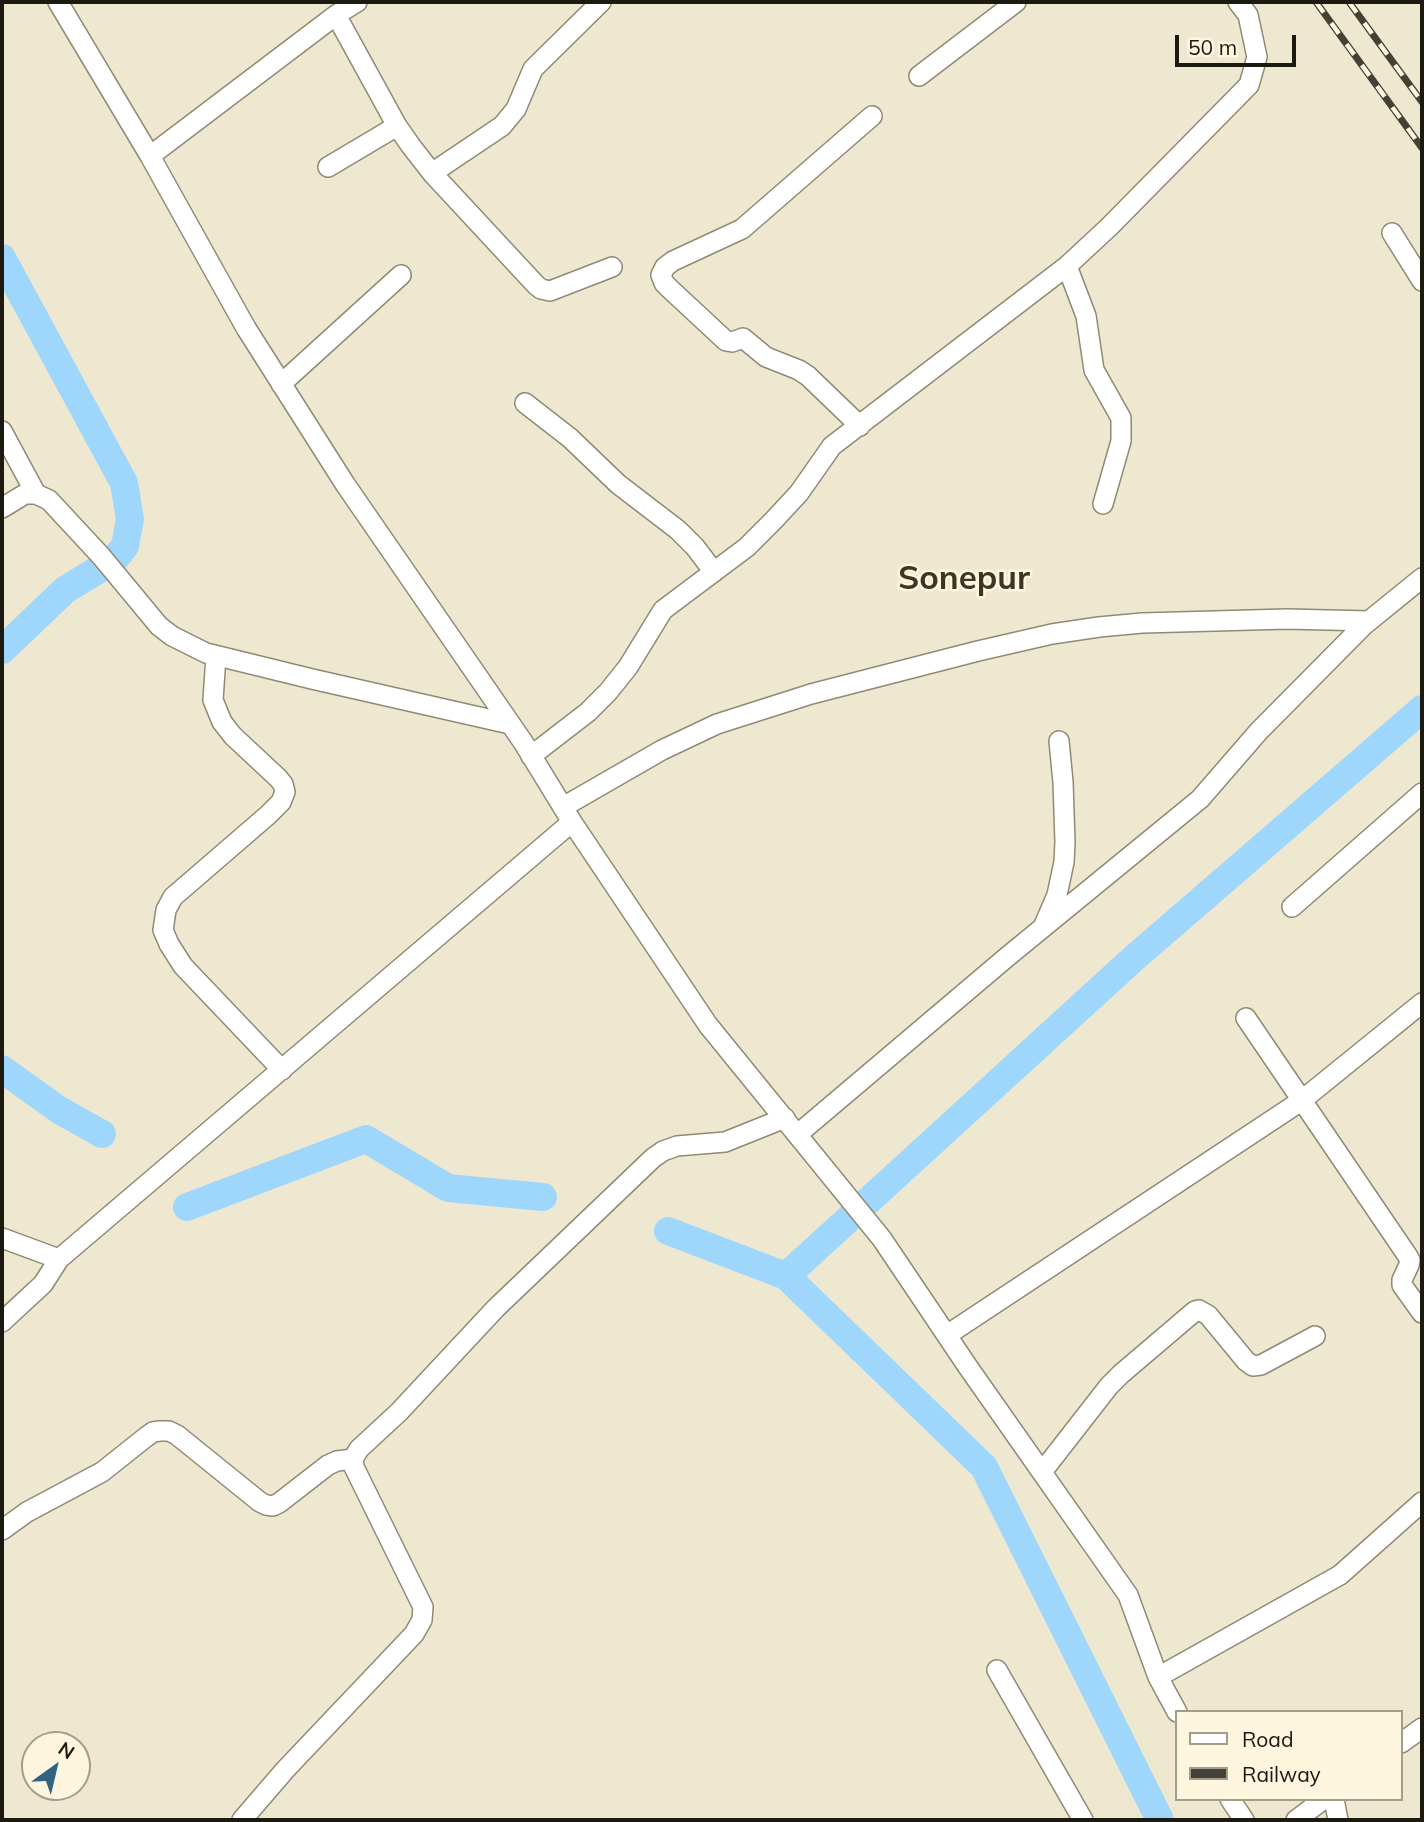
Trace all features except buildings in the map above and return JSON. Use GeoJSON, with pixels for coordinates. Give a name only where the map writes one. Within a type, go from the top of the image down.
{"type":"FeatureCollection","features":[{"type":"Feature","properties":{"kind":"street"},"geometry":{"type":"LineString","coordinates":[[58,2],[150,156],[246,328],[345,484],[510,724],[708,1025],[883,1239],[1128,1595],[1158,1677],[1176,1710]]}},
{"type":"Feature","properties":{"kind":"street"},"geometry":{"type":"LineString","coordinates":[[150,156],[336,15],[357,2]]}},
{"type":"Feature","properties":{"kind":"street"},"geometry":{"type":"LineString","coordinates":[[432,173],[502,126],[516,109],[529,75],[538,63],[601,2]]}},
{"type":"Feature","properties":{"kind":"street"},"geometry":{"type":"LineString","coordinates":[[919,76],[1016,2]]}},
{"type":"Feature","properties":{"kind":"street"},"geometry":{"type":"LineString","coordinates":[[530,756],[588,712],[608,692],[628,667],[663,610],[747,547],[799,493],[832,446],[1067,266],[1249,85],[1257,57],[1248,15],[1238,2]]}},
{"type":"Feature","properties":{"kind":"street"},"geometry":{"type":"LineString","coordinates":[[336,15],[397,126],[432,173],[541,289],[556,290],[612,267]]}},
{"type":"Feature","properties":{"kind":"street"},"geometry":{"type":"LineString","coordinates":[[860,426],[799,370],[766,357],[743,338],[726,341],[664,283],[662,275],[665,267],[673,261],[742,229],[872,116]]}},
{"type":"Feature","properties":{"kind":"street"},"geometry":{"type":"LineString","coordinates":[[328,167],[397,126]]}},
{"type":"Feature","properties":{"kind":"street"},"geometry":{"type":"LineString","coordinates":[[1392,233],[1422,281]]}},
{"type":"Feature","properties":{"kind":"street"},"geometry":{"type":"LineString","coordinates":[[1067,266],[1086,316],[1094,370],[1121,418],[1121,441],[1103,504]]}},
{"type":"Feature","properties":{"kind":"street"},"geometry":{"type":"LineString","coordinates":[[281,384],[401,275]]}},
{"type":"Feature","properties":{"kind":"street"},"geometry":{"type":"LineString","coordinates":[[525,403],[570,438],[618,484],[678,530],[714,572]]}},
{"type":"Feature","properties":{"kind":"street"},"geometry":{"type":"LineString","coordinates":[[2,431],[36,494]]}},
{"type":"Feature","properties":{"kind":"street"},"geometry":{"type":"LineString","coordinates":[[2,508],[25,494],[36,494],[48,500],[101,556],[159,626],[172,636],[206,653],[312,680],[510,724]]}},
{"type":"Feature","properties":{"kind":"street"},"geometry":{"type":"LineString","coordinates":[[798,1134],[1200,799],[1259,731],[1369,621],[1422,578]]}},
{"type":"Feature","properties":{"kind":"street"},"geometry":{"type":"LineString","coordinates":[[2,1322],[43,1284],[59,1259],[282,1070],[568,815],[653,755],[718,724],[811,694],[1052,634],[1142,623],[1287,619],[1369,621]]}},
{"type":"Feature","properties":{"kind":"street"},"geometry":{"type":"LineString","coordinates":[[216,656],[213,700],[222,722],[233,736],[278,778],[285,792],[281,802],[268,815],[173,897],[166,910],[163,930],[183,967],[282,1070]]}},
{"type":"Feature","properties":{"kind":"street"},"geometry":{"type":"LineString","coordinates":[[1042,930],[1057,895],[1064,862],[1063,782],[1059,741]]}},
{"type":"Feature","properties":{"kind":"street"},"geometry":{"type":"LineString","coordinates":[[1292,907],[1422,793]]}},
{"type":"Feature","properties":{"kind":"street"},"geometry":{"type":"LineString","coordinates":[[947,1335],[1301,1101],[1422,1003]]}},
{"type":"Feature","properties":{"kind":"street"},"geometry":{"type":"LineString","coordinates":[[1246,1018],[1410,1260],[1416,1260]]}},
{"type":"Feature","properties":{"kind":"street"},"geometry":{"type":"LineString","coordinates":[[242,1820],[285,1770],[414,1634],[422,1620],[423,1607],[354,1467],[353,1459],[359,1449],[398,1412],[496,1308],[653,1158],[677,1146],[725,1142],[785,1118]]}},
{"type":"Feature","properties":{"kind":"street"},"geometry":{"type":"LineString","coordinates":[[2,1238],[59,1259]]}},
{"type":"Feature","properties":{"kind":"street"},"geometry":{"type":"LineString","coordinates":[[1416,1260],[1402,1280],[1402,1285],[1422,1314]]}},
{"type":"Feature","properties":{"kind":"street"},"geometry":{"type":"LineString","coordinates":[[1042,1472],[1109,1386],[1195,1311],[1199,1310],[1208,1315],[1253,1366],[1261,1365],[1315,1336]]}},
{"type":"Feature","properties":{"kind":"street"},"geometry":{"type":"LineString","coordinates":[[2,1530],[27,1511],[102,1472],[146,1437],[160,1431],[177,1435],[260,1502],[272,1506],[328,1465],[353,1459]]}},
{"type":"Feature","properties":{"kind":"street"},"geometry":{"type":"LineString","coordinates":[[1158,1677],[1340,1575],[1422,1502]]}},
{"type":"Feature","properties":{"kind":"street"},"geometry":{"type":"LineString","coordinates":[[997,1670],[1083,1820]]}},
{"type":"Feature","properties":{"kind":"street"},"geometry":{"type":"LineString","coordinates":[[1403,1742],[1422,1728]]}},
{"type":"Feature","properties":{"kind":"street"},"geometry":{"type":"LineString","coordinates":[[1231,1801],[1244,1820]]}},
{"type":"Feature","properties":{"kind":"street"},"geometry":{"type":"LineString","coordinates":[[1296,1820],[1321,1801]]}},
{"type":"Feature","properties":{"kind":"street"},"geometry":{"type":"LineString","coordinates":[[1334,1801],[1338,1820]]}},
{"type":"Feature","properties":{"kind":"waterway"},"geometry":{"type":"LineString","coordinates":[[2,258],[124,483],[130,519],[125,546],[114,560],[65,590],[2,650]]}},
{"type":"Feature","properties":{"kind":"waterway"},"geometry":{"type":"LineString","coordinates":[[786,1276],[1133,959],[1422,709]]}},
{"type":"Feature","properties":{"kind":"waterway"},"geometry":{"type":"LineString","coordinates":[[2,1069],[59,1110],[102,1134]]}},
{"type":"Feature","properties":{"kind":"waterway"},"geometry":{"type":"LineString","coordinates":[[187,1207],[366,1139],[448,1188],[543,1197]]}},
{"type":"Feature","properties":{"kind":"waterway"},"geometry":{"type":"LineString","coordinates":[[668,1231],[786,1276],[984,1467],[1160,1820]]}},
{"type":"Feature","properties":{"kind":"railway"},"geometry":{"type":"LineString","coordinates":[[1316,2],[1422,148]]}},
{"type":"Feature","properties":{"kind":"railway"},"geometry":{"type":"LineString","coordinates":[[1349,2],[1422,102]]}},
{"type":"Feature","properties":{"kind":"district","name":"Sonepur"},"geometry":{"type":"Point","coordinates":[964,579]}}]}
